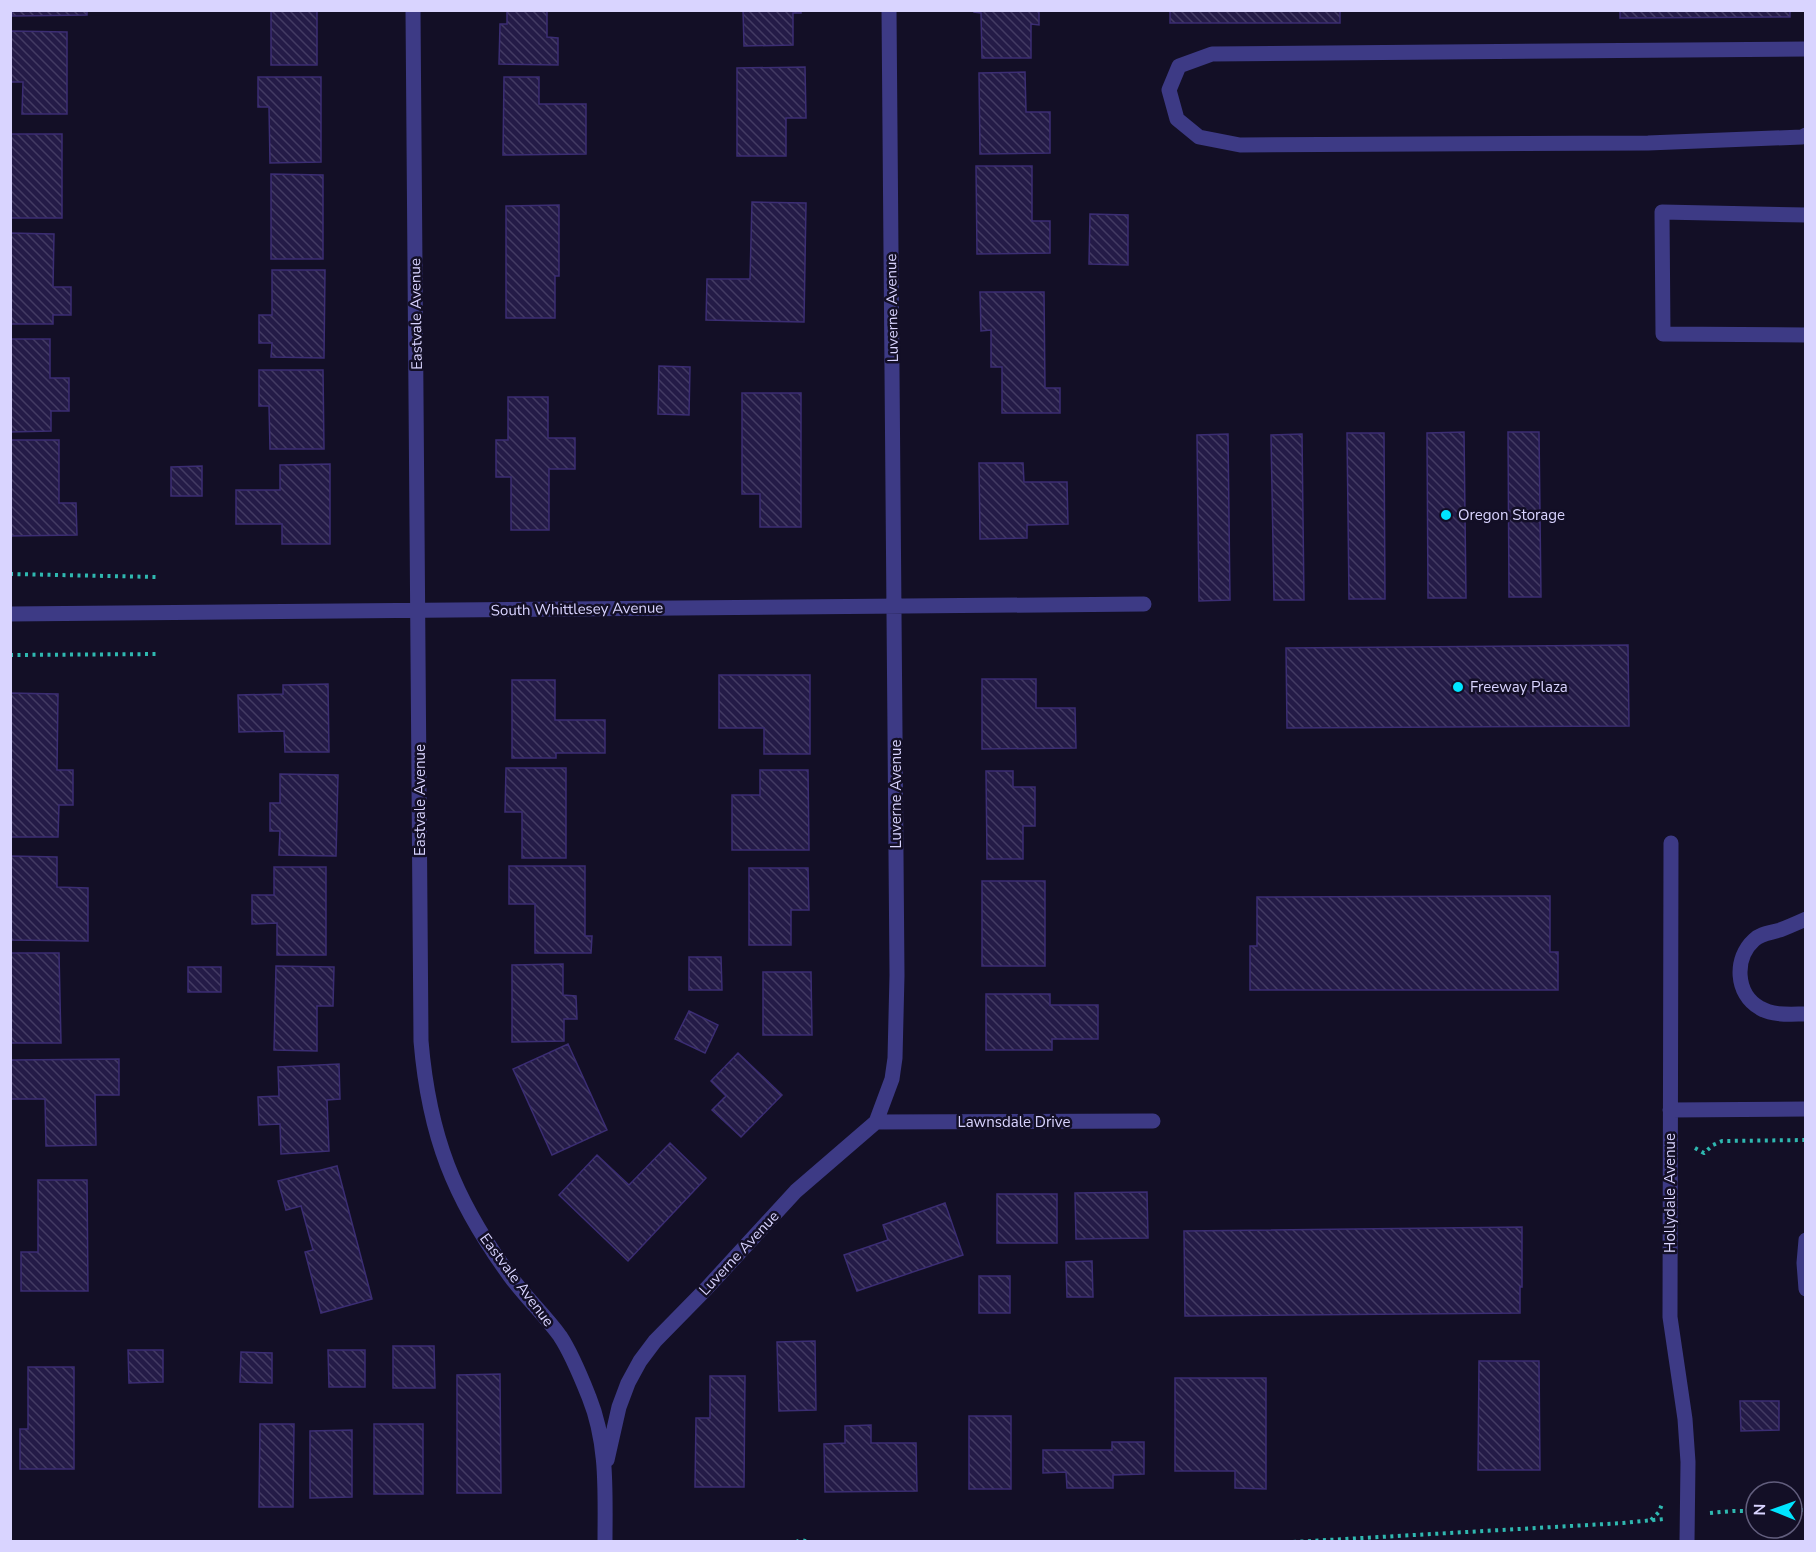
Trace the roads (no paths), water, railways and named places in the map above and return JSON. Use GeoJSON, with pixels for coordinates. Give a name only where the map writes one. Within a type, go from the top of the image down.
{"type":"FeatureCollection","features":[{"type":"Feature","properties":{"kind":"street","name":"Eastvale Avenue"},"geometry":{"type":"LineString","coordinates":[[413,10],[421,1041],[428,1100],[446,1163],[474,1223],[512,1278],[560,1336],[577,1368],[590,1400],[600,1434],[606,1469],[605,1542]]}},
{"type":"Feature","properties":{"kind":"street","name":"Luverne Avenue"},"geometry":{"type":"LineString","coordinates":[[606,1469],[619,1407],[640,1361],[655,1341],[796,1191],[876,1122],[892,1079],[897,1036],[889,10]]}},
{"type":"Feature","properties":{"kind":"street"},"geometry":{"type":"LineString","coordinates":[[1806,49],[1212,54],[1179,66],[1169,90],[1177,119],[1199,137],[1240,146],[1648,143],[1806,135]]}},
{"type":"Feature","properties":{"kind":"street"},"geometry":{"type":"LineString","coordinates":[[1806,214],[1662,212],[1663,334],[1806,335]]}},
{"type":"Feature","properties":{"kind":"street","name":"South Whittlesey Avenue"},"geometry":{"type":"LineString","coordinates":[[10,614],[1144,604]]}},
{"type":"Feature","properties":{"kind":"street","name":"Hollydale Avenue"},"geometry":{"type":"LineString","coordinates":[[1671,843],[1670,1317],[1685,1419],[1688,1462],[1687,1542]]}},
{"type":"Feature","properties":{"kind":"street"},"geometry":{"type":"LineString","coordinates":[[1806,919],[1756,938],[1743,955],[1740,976],[1748,997],[1761,1009],[1777,1013],[1806,1014]]}},
{"type":"Feature","properties":{"kind":"street"},"geometry":{"type":"LineString","coordinates":[[1670,1110],[1806,1109]]}},
{"type":"Feature","properties":{"kind":"street","name":"Lawnsdale Drive"},"geometry":{"type":"LineString","coordinates":[[876,1122],[1153,1121]]}},
{"type":"Feature","properties":{"kind":"street"},"geometry":{"type":"LineString","coordinates":[[1806,1240],[1804,1263],[1806,1289]]}},
{"type":"Feature","properties":{"kind":"place","name":"Oregon Storage"},"geometry":{"type":"Point","coordinates":[1446,515]}},
{"type":"Feature","properties":{"kind":"place","name":"Freeway Plaza"},"geometry":{"type":"Point","coordinates":[1458,687]}}]}
